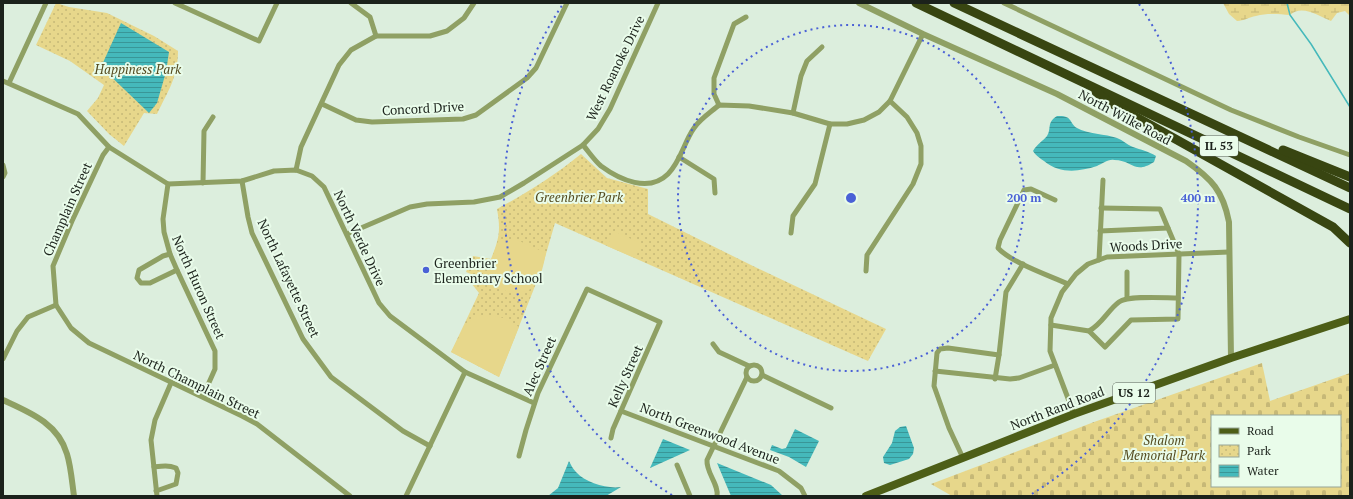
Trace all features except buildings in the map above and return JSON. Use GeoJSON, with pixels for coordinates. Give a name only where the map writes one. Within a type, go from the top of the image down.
{"type":"FeatureCollection","features":[{"type":"Feature","properties":{"kind":"highway","name":"IL 53"},"geometry":{"type":"LineString","coordinates":[[916,3],[1350,208]]}},
{"type":"Feature","properties":{"kind":"highway","name":"IL 53"},"geometry":{"type":"LineString","coordinates":[[954,3],[1350,188]]}},
{"type":"Feature","properties":{"kind":"highway"},"geometry":{"type":"LineString","coordinates":[[1088,84],[1109,102],[1333,227],[1350,242]]}},
{"type":"Feature","properties":{"kind":"highway"},"geometry":{"type":"LineString","coordinates":[[1189,113],[1350,177]]}},
{"type":"Feature","properties":{"kind":"main road","name":"North Rand Road"},"geometry":{"type":"LineString","coordinates":[[866,496],[1074,414],[1231,358],[1350,320]]}},
{"type":"Feature","properties":{"kind":"street"},"geometry":{"type":"LineString","coordinates":[[175,3],[259,41],[277,3]]}},
{"type":"Feature","properties":{"kind":"street"},"geometry":{"type":"LineString","coordinates":[[351,3],[370,17],[376,36]]}},
{"type":"Feature","properties":{"kind":"street"},"geometry":{"type":"LineString","coordinates":[[296,170],[301,147],[339,65],[351,50],[376,36],[430,36],[448,31],[464,18],[474,3]]}},
{"type":"Feature","properties":{"kind":"street","name":"Concord Drive"},"geometry":{"type":"LineString","coordinates":[[322,104],[356,120],[372,122],[463,119],[476,114],[527,78],[536,68],[567,3]]}},
{"type":"Feature","properties":{"kind":"street","name":"West Roanoke Drive"},"geometry":{"type":"LineString","coordinates":[[347,234],[410,207],[427,204],[474,202],[500,197],[583,145],[598,129],[610,110],[658,3]]}},
{"type":"Feature","properties":{"kind":"street","name":"North Wilke Road"},"geometry":{"type":"LineString","coordinates":[[859,3],[923,34],[1057,94],[1186,161],[1202,172],[1220,192],[1226,205],[1229,222],[1231,358]]}},
{"type":"Feature","properties":{"kind":"street"},"geometry":{"type":"LineString","coordinates":[[1004,3],[1231,110],[1298,137],[1350,155]]}},
{"type":"Feature","properties":{"kind":"street"},"geometry":{"type":"LineString","coordinates":[[9,83],[44,4]]}},
{"type":"Feature","properties":{"kind":"street"},"geometry":{"type":"LineString","coordinates":[[719,105],[714,94],[714,78],[734,24],[746,17]]}},
{"type":"Feature","properties":{"kind":"street"},"geometry":{"type":"LineString","coordinates":[[583,145],[600,165],[616,175],[632,182],[645,184],[657,182],[668,174],[680,157],[694,127],[719,105],[749,106],[793,113],[830,124],[847,124],[864,120],[879,112],[890,101],[923,34]]}},
{"type":"Feature","properties":{"kind":"street"},"geometry":{"type":"LineString","coordinates":[[793,113],[801,76],[807,61],[822,47]]}},
{"type":"Feature","properties":{"kind":"street"},"geometry":{"type":"LineString","coordinates":[[3,81],[78,114],[109,147],[168,184]]}},
{"type":"Feature","properties":{"kind":"street"},"geometry":{"type":"LineString","coordinates":[[866,271],[867,255],[914,184],[921,164],[921,146],[917,133],[907,117],[890,101]]}},
{"type":"Feature","properties":{"kind":"street"},"geometry":{"type":"LineString","coordinates":[[203,183],[204,131],[213,117]]}},
{"type":"Feature","properties":{"kind":"street"},"geometry":{"type":"LineString","coordinates":[[791,233],[793,216],[815,184],[830,124]]}},
{"type":"Feature","properties":{"kind":"street","name":"Champlain Street"},"geometry":{"type":"LineString","coordinates":[[56,305],[53,266],[81,201],[103,155],[109,147]]}},
{"type":"Feature","properties":{"kind":"street"},"geometry":{"type":"LineString","coordinates":[[680,157],[714,179],[715,193]]}},
{"type":"Feature","properties":{"kind":"street"},"geometry":{"type":"LineString","coordinates":[[3,165],[5,173],[3,177]]}},
{"type":"Feature","properties":{"kind":"street","name":"North Verde Drive"},"geometry":{"type":"LineString","coordinates":[[168,184],[242,182],[274,171],[296,170],[312,176],[324,187],[379,303],[390,316],[464,372],[534,403]]}},
{"type":"Feature","properties":{"kind":"street"},"geometry":{"type":"LineString","coordinates":[[1099,260],[1103,180]]}},
{"type":"Feature","properties":{"kind":"street","name":"North Lafayette Street"},"geometry":{"type":"LineString","coordinates":[[242,182],[252,233],[303,339],[331,377],[403,431],[430,446]]}},
{"type":"Feature","properties":{"kind":"street","name":"North Huron Street"},"geometry":{"type":"LineString","coordinates":[[168,184],[163,219],[164,232],[170,254],[215,351],[215,369],[203,396]]}},
{"type":"Feature","properties":{"kind":"street"},"geometry":{"type":"LineString","coordinates":[[1055,200],[1031,189],[1024,190],[1000,240],[998,248],[1003,253],[1023,264],[1068,284]]}},
{"type":"Feature","properties":{"kind":"street"},"geometry":{"type":"LineString","coordinates":[[1051,325],[1089,331],[1105,347],[1130,320],[1178,319],[1179,254],[1160,209],[1101,208]]}},
{"type":"Feature","properties":{"kind":"street"},"geometry":{"type":"LineString","coordinates":[[1100,231],[1168,228]]}},
{"type":"Feature","properties":{"kind":"street","name":"Woods Drive"},"geometry":{"type":"LineString","coordinates":[[1074,414],[1050,351],[1051,318],[1062,292],[1076,274],[1088,264],[1107,257],[1229,252]]}},
{"type":"Feature","properties":{"kind":"street"},"geometry":{"type":"LineString","coordinates":[[170,254],[163,256],[139,270],[137,278],[142,283],[150,283],[177,270]]}},
{"type":"Feature","properties":{"kind":"street"},"geometry":{"type":"LineString","coordinates":[[995,378],[1006,292],[1023,264]]}},
{"type":"Feature","properties":{"kind":"street"},"geometry":{"type":"LineString","coordinates":[[1127,272],[1127,298]]}},
{"type":"Feature","properties":{"kind":"street","name":"Alec Street"},"geometry":{"type":"LineString","coordinates":[[519,456],[538,393],[588,289],[660,322]]}},
{"type":"Feature","properties":{"kind":"street"},"geometry":{"type":"LineString","coordinates":[[1089,331],[1097,326],[1119,302],[1127,298],[1178,298]]}},
{"type":"Feature","properties":{"kind":"street"},"geometry":{"type":"LineString","coordinates":[[3,359],[17,331],[28,317],[56,305]]}},
{"type":"Feature","properties":{"kind":"street","name":"North Champlain Street"},"geometry":{"type":"LineString","coordinates":[[56,305],[71,328],[89,343],[171,383],[203,396],[257,424],[350,496]]}},
{"type":"Feature","properties":{"kind":"street","name":"Kelly Street"},"geometry":{"type":"LineString","coordinates":[[611,438],[613,429],[660,322]]}},
{"type":"Feature","properties":{"kind":"street"},"geometry":{"type":"LineString","coordinates":[[713,344],[719,352],[749,366],[753,364],[758,366],[762,370],[762,375],[759,380],[753,381],[747,377]]}},
{"type":"Feature","properties":{"kind":"street"},"geometry":{"type":"LineString","coordinates":[[963,458],[934,386],[937,353],[943,348],[999,355]]}},
{"type":"Feature","properties":{"kind":"street"},"geometry":{"type":"LineString","coordinates":[[935,371],[1010,379],[1019,378],[1055,365]]}},
{"type":"Feature","properties":{"kind":"street"},"geometry":{"type":"LineString","coordinates":[[717,496],[718,491],[706,466],[706,460],[747,377],[746,372],[749,366]]}},
{"type":"Feature","properties":{"kind":"street"},"geometry":{"type":"LineString","coordinates":[[406,496],[464,372]]}},
{"type":"Feature","properties":{"kind":"street"},"geometry":{"type":"LineString","coordinates":[[762,375],[831,408]]}},
{"type":"Feature","properties":{"kind":"street"},"geometry":{"type":"LineString","coordinates":[[154,467],[171,466],[176,468],[178,473],[176,484],[156,494],[151,440],[155,420],[171,383]]}},
{"type":"Feature","properties":{"kind":"street"},"geometry":{"type":"LineString","coordinates":[[3,400],[40,419],[56,433],[66,453],[74,496]]}},
{"type":"Feature","properties":{"kind":"street","name":"North Greenwood Avenue"},"geometry":{"type":"LineString","coordinates":[[622,411],[779,470],[801,488],[805,496]]}},
{"type":"Feature","properties":{"kind":"street"},"geometry":{"type":"LineString","coordinates":[[677,465],[690,496]]}},
{"type":"Feature","properties":{"kind":"green space","name":"Happiness Park"},"geometry":{"type":"Polygon","coordinates":[[[56,3],[69,7],[107,13],[154,36],[178,51],[178,60],[174,76],[157,114],[144,113],[124,146],[109,134],[87,111],[98,98],[104,85],[70,61],[36,45],[56,3]]]}},
{"type":"Feature","properties":{"kind":"green space"},"geometry":{"type":"Polygon","coordinates":[[[1223,3],[1350,3],[1350,16],[1345,11],[1337,13],[1331,21],[1310,12],[1300,11],[1290,15],[1264,14],[1237,21],[1229,14],[1223,3]]]}},
{"type":"Feature","properties":{"kind":"green space","name":"Greenbrier Park"},"geometry":{"type":"Polygon","coordinates":[[[581,154],[607,178],[648,189],[648,214],[886,329],[868,361],[555,223],[541,271],[499,377],[451,352],[479,293],[468,279],[471,274],[466,272],[473,256],[491,259],[496,246],[499,223],[497,209],[519,197],[581,154]]]}},
{"type":"Feature","properties":{"kind":"green space"},"geometry":{"type":"Polygon","coordinates":[[[614,231],[642,244],[635,258],[607,246],[614,231]]]}},
{"type":"Feature","properties":{"kind":"green space"},"geometry":{"type":"Polygon","coordinates":[[[499,239],[515,239],[546,253],[539,279],[530,289],[523,292],[509,292],[483,281],[499,239]]]}},
{"type":"Feature","properties":{"kind":"green space"},"geometry":{"type":"Polygon","coordinates":[[[491,315],[503,318],[519,327],[499,377],[451,352],[466,324],[478,316],[491,315]]]}},
{"type":"Feature","properties":{"kind":"green space","name":"Shalom Memorial Park"},"geometry":{"type":"Polygon","coordinates":[[[1262,363],[1270,401],[1350,373],[1350,496],[952,496],[931,484],[1094,422],[1262,363]]]}},
{"type":"Feature","properties":{"kind":"water"},"geometry":{"type":"Polygon","coordinates":[[[121,23],[169,52],[166,72],[157,103],[149,113],[101,67],[121,23]]]}},
{"type":"Feature","properties":{"kind":"water"},"geometry":{"type":"Polygon","coordinates":[[[1057,116],[1068,118],[1074,126],[1081,130],[1117,138],[1131,146],[1150,153],[1156,156],[1154,162],[1147,166],[1138,167],[1125,162],[1112,160],[1083,170],[1069,171],[1056,168],[1038,157],[1033,151],[1036,146],[1047,136],[1050,123],[1057,116]]]}},
{"type":"Feature","properties":{"kind":"water"},"geometry":{"type":"Polygon","coordinates":[[[906,426],[914,448],[913,454],[909,459],[890,465],[884,463],[883,457],[892,443],[895,431],[900,427],[906,426]]]}},
{"type":"Feature","properties":{"kind":"water"},"geometry":{"type":"Polygon","coordinates":[[[795,429],[819,441],[806,467],[789,457],[770,450],[772,445],[782,449],[786,448],[795,429]]]}},
{"type":"Feature","properties":{"kind":"water"},"geometry":{"type":"Polygon","coordinates":[[[663,439],[690,450],[650,468],[663,439]]]}},
{"type":"Feature","properties":{"kind":"water"},"geometry":{"type":"Polygon","coordinates":[[[569,461],[580,476],[591,482],[609,487],[621,487],[606,496],[548,496],[558,488],[569,461]]]}},
{"type":"Feature","properties":{"kind":"water"},"geometry":{"type":"Polygon","coordinates":[[[717,463],[771,485],[783,496],[731,496],[717,463]]]}},
{"type":"Feature","properties":{"kind":"waterway"},"geometry":{"type":"LineString","coordinates":[[1287,3],[1290,15],[1311,44],[1350,107]]}},
{"type":"Feature","properties":{"kind":"place","name":"Greenbrier Elementary School"},"geometry":{"type":"Point","coordinates":[426,270]}}]}
